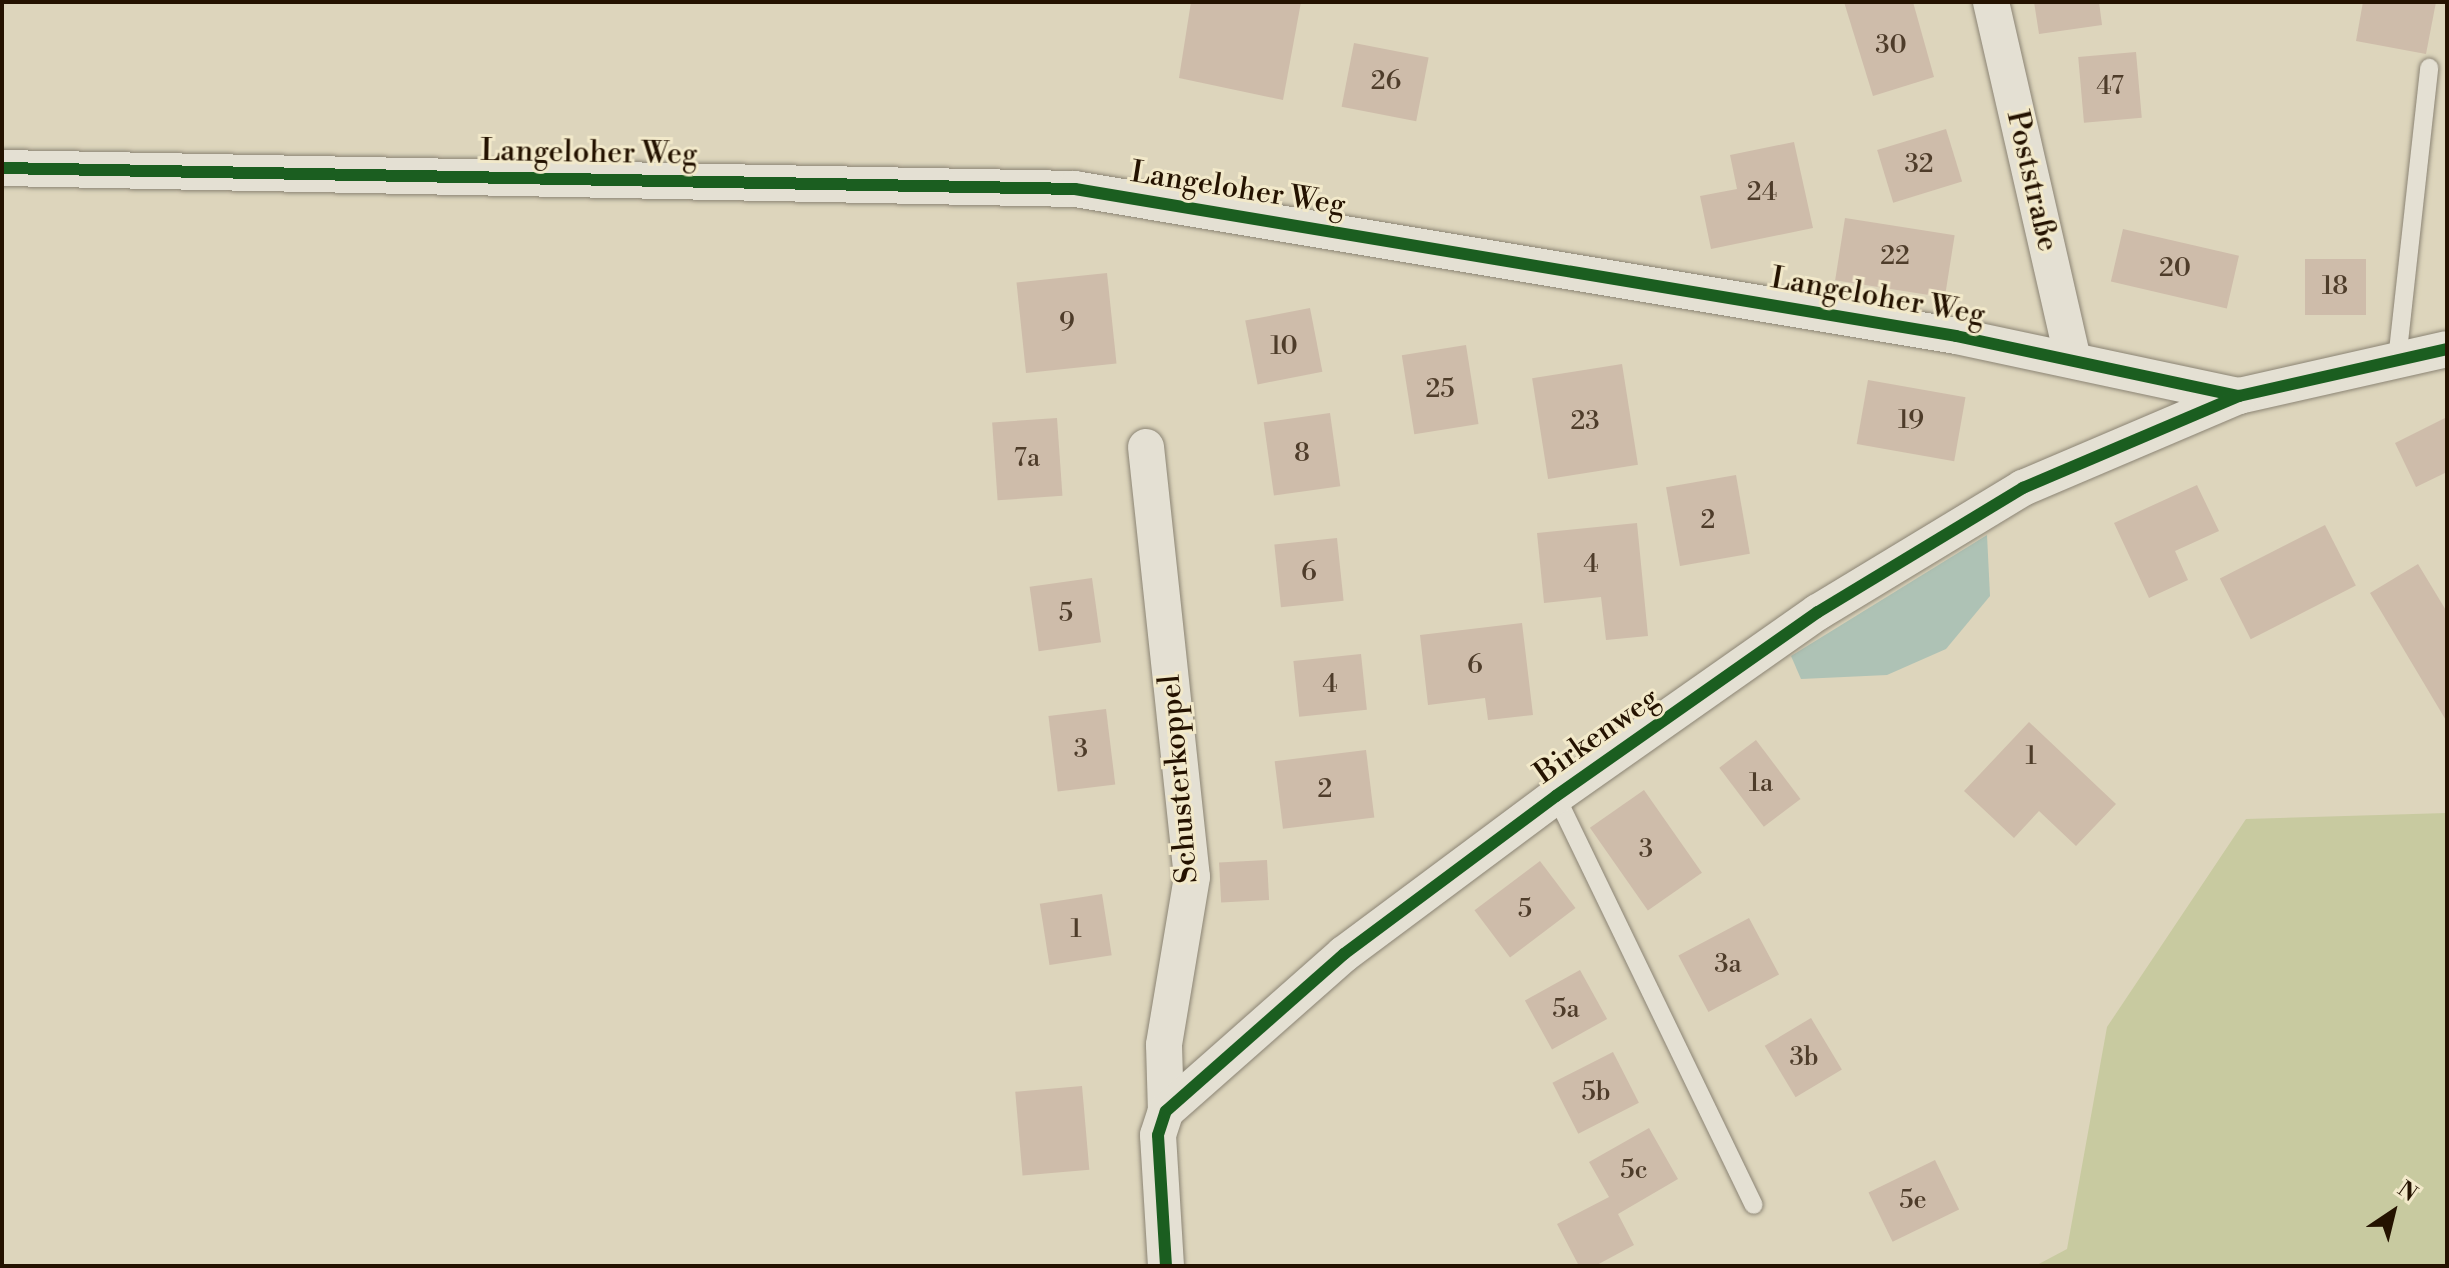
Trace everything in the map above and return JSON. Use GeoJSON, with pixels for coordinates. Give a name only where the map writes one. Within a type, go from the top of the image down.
{"type":"FeatureCollection","features":[{"type":"Feature","properties":{"kind":"street","name":"Poststraße"},"geometry":{"type":"LineString","coordinates":[[1991,2],[2073,359]]}},
{"type":"Feature","properties":{"kind":"street","name":"Langeloher Weg"},"geometry":{"type":"LineString","coordinates":[[2,168],[1075,189],[2073,359],[2239,396],[2447,349]]}},
{"type":"Feature","properties":{"kind":"street","name":"Birkenweg"},"geometry":{"type":"LineString","coordinates":[[1166,1111],[1344,954],[1556,796],[1818,612],[2023,488],[2239,396]]}},
{"type":"Feature","properties":{"kind":"street","name":"Schusterkoppel"},"geometry":{"type":"LineString","coordinates":[[1146,447],[1192,877],[1164,1045],[1166,1111]]}},
{"type":"Feature","properties":{"kind":"street"},"geometry":{"type":"LineString","coordinates":[[1166,1111],[1158,1135],[1166,1266]]}},
{"type":"Feature","properties":{"kind":"lane"},"geometry":{"type":"LineString","coordinates":[[2397,360],[2429,68]]}},
{"type":"Feature","properties":{"kind":"lane","name":"Birkenweg"},"geometry":{"type":"LineString","coordinates":[[1556,796],[1754,1205]]}},
{"type":"Feature","properties":{"kind":"green space"},"geometry":{"type":"Polygon","coordinates":[[[2447,813],[2447,1266],[2035,1266],[2067,1249],[2107,1027],[2246,819],[2447,813]]]}},
{"type":"Feature","properties":{"kind":"shaded area"},"geometry":{"type":"Polygon","coordinates":[[[1987,535],[1990,596],[1946,649],[1887,675],[1801,679],[1791,656],[1987,535]]]}},
{"type":"Feature","properties":{"kind":"building"},"geometry":{"type":"Polygon","coordinates":[[[1191,2],[1301,2],[1283,100],[1179,78],[1191,2]]]}},
{"type":"Feature","properties":{"kind":"building"},"geometry":{"type":"Polygon","coordinates":[[[1844,2],[1913,2],[1934,77],[1873,96],[1844,2]]]}},
{"type":"Feature","properties":{"kind":"building"},"geometry":{"type":"Polygon","coordinates":[[[2034,2],[2099,2],[2102,25],[2039,34],[2034,2]]]}},
{"type":"Feature","properties":{"kind":"building"},"geometry":{"type":"Polygon","coordinates":[[[2363,2],[2436,2],[2426,54],[2356,41],[2363,2]]]}},
{"type":"Feature","properties":{"kind":"building"},"geometry":{"type":"Polygon","coordinates":[[[1354,43],[1429,58],[1416,121],[1342,107],[1354,43]]]}},
{"type":"Feature","properties":{"kind":"building"},"geometry":{"type":"Polygon","coordinates":[[[2136,52],[2142,118],[2084,123],[2078,57],[2136,52]]]}},
{"type":"Feature","properties":{"kind":"building"},"geometry":{"type":"Polygon","coordinates":[[[1946,129],[1962,182],[1893,203],[1877,150],[1946,129]]]}},
{"type":"Feature","properties":{"kind":"building"},"geometry":{"type":"Polygon","coordinates":[[[1794,142],[1813,228],[1711,249],[1700,196],[1737,189],[1730,155],[1794,142]]]}},
{"type":"Feature","properties":{"kind":"building"},"geometry":{"type":"Polygon","coordinates":[[[1845,218],[1955,235],[1945,298],[1835,280],[1845,218]]]}},
{"type":"Feature","properties":{"kind":"building"},"geometry":{"type":"Polygon","coordinates":[[[2123,229],[2239,256],[2227,308],[2111,282],[2123,229]]]}},
{"type":"Feature","properties":{"kind":"building"},"geometry":{"type":"Polygon","coordinates":[[[2305,259],[2366,259],[2366,315],[2305,315],[2305,259]]]}},
{"type":"Feature","properties":{"kind":"building"},"geometry":{"type":"Polygon","coordinates":[[[1107,273],[1117,364],[1026,373],[1016,283],[1107,273]]]}},
{"type":"Feature","properties":{"kind":"building"},"geometry":{"type":"Polygon","coordinates":[[[1310,308],[1322,372],[1258,384],[1245,321],[1310,308]]]}},
{"type":"Feature","properties":{"kind":"building"},"geometry":{"type":"Polygon","coordinates":[[[1466,345],[1479,424],[1414,434],[1402,355],[1466,345]]]}},
{"type":"Feature","properties":{"kind":"building"},"geometry":{"type":"Polygon","coordinates":[[[1622,364],[1638,465],[1548,479],[1532,378],[1622,364]]]}},
{"type":"Feature","properties":{"kind":"building"},"geometry":{"type":"Polygon","coordinates":[[[1868,380],[1965,397],[1954,461],[1857,444],[1868,380]]]}},
{"type":"Feature","properties":{"kind":"building"},"geometry":{"type":"Polygon","coordinates":[[[1330,413],[1340,486],[1274,496],[1264,422],[1330,413]]]}},
{"type":"Feature","properties":{"kind":"building"},"geometry":{"type":"Polygon","coordinates":[[[2447,417],[2447,472],[2416,487],[2395,443],[2447,417]]]}},
{"type":"Feature","properties":{"kind":"building"},"geometry":{"type":"Polygon","coordinates":[[[1057,418],[1062,496],[998,500],[992,423],[1057,418]]]}},
{"type":"Feature","properties":{"kind":"building"},"geometry":{"type":"Polygon","coordinates":[[[1736,475],[1750,554],[1680,566],[1666,487],[1736,475]]]}},
{"type":"Feature","properties":{"kind":"building"},"geometry":{"type":"Polygon","coordinates":[[[2197,485],[2219,531],[2175,551],[2188,580],[2149,598],[2114,523],[2197,485]]]}},
{"type":"Feature","properties":{"kind":"building"},"geometry":{"type":"Polygon","coordinates":[[[1637,523],[1648,636],[1606,640],[1601,597],[1544,603],[1537,533],[1637,523]]]}},
{"type":"Feature","properties":{"kind":"building"},"geometry":{"type":"Polygon","coordinates":[[[2325,525],[2356,586],[2251,639],[2220,579],[2325,525]]]}},
{"type":"Feature","properties":{"kind":"building"},"geometry":{"type":"Polygon","coordinates":[[[1337,538],[1344,601],[1281,607],[1274,545],[1337,538]]]}},
{"type":"Feature","properties":{"kind":"building"},"geometry":{"type":"Polygon","coordinates":[[[2418,564],[2447,612],[2447,722],[2370,593],[2418,564]]]}},
{"type":"Feature","properties":{"kind":"building"},"geometry":{"type":"Polygon","coordinates":[[[1092,578],[1101,642],[1039,651],[1030,587],[1092,578]]]}},
{"type":"Feature","properties":{"kind":"building"},"geometry":{"type":"Polygon","coordinates":[[[1522,623],[1533,715],[1488,720],[1485,698],[1428,705],[1420,635],[1522,623]]]}},
{"type":"Feature","properties":{"kind":"building"},"geometry":{"type":"Polygon","coordinates":[[[1361,654],[1367,710],[1299,717],[1293,661],[1361,654]]]}},
{"type":"Feature","properties":{"kind":"building"},"geometry":{"type":"Polygon","coordinates":[[[1106,709],[1115,784],[1058,792],[1048,716],[1106,709]]]}},
{"type":"Feature","properties":{"kind":"building"},"geometry":{"type":"Polygon","coordinates":[[[2029,722],[2116,804],[2076,846],[2039,811],[2014,838],[1964,791],[2029,722]]]}},
{"type":"Feature","properties":{"kind":"building"},"geometry":{"type":"Polygon","coordinates":[[[1756,740],[1801,799],[1764,827],[1719,768],[1756,740]]]}},
{"type":"Feature","properties":{"kind":"building"},"geometry":{"type":"Polygon","coordinates":[[[1366,750],[1374,817],[1283,829],[1275,761],[1366,750]]]}},
{"type":"Feature","properties":{"kind":"building"},"geometry":{"type":"Polygon","coordinates":[[[1644,790],[1702,873],[1648,911],[1590,828],[1644,790]]]}},
{"type":"Feature","properties":{"kind":"building"},"geometry":{"type":"Polygon","coordinates":[[[1267,860],[1269,900],[1221,902],[1219,863],[1267,860]]]}},
{"type":"Feature","properties":{"kind":"building"},"geometry":{"type":"Polygon","coordinates":[[[1540,861],[1576,908],[1510,957],[1475,910],[1540,861]]]}},
{"type":"Feature","properties":{"kind":"building"},"geometry":{"type":"Polygon","coordinates":[[[1102,894],[1112,955],[1049,965],[1040,904],[1102,894]]]}},
{"type":"Feature","properties":{"kind":"building"},"geometry":{"type":"Polygon","coordinates":[[[1749,918],[1779,975],[1708,1012],[1678,956],[1749,918]]]}},
{"type":"Feature","properties":{"kind":"building"},"geometry":{"type":"Polygon","coordinates":[[[1580,970],[1607,1019],[1552,1050],[1525,1001],[1580,970]]]}},
{"type":"Feature","properties":{"kind":"building"},"geometry":{"type":"Polygon","coordinates":[[[1811,1018],[1842,1069],[1796,1097],[1765,1046],[1811,1018]]]}},
{"type":"Feature","properties":{"kind":"building"},"geometry":{"type":"Polygon","coordinates":[[[1613,1052],[1639,1103],[1578,1134],[1552,1083],[1613,1052]]]}},
{"type":"Feature","properties":{"kind":"building"},"geometry":{"type":"Polygon","coordinates":[[[1082,1086],[1089,1170],[1023,1176],[1015,1092],[1082,1086]]]}},
{"type":"Feature","properties":{"kind":"building"},"geometry":{"type":"Polygon","coordinates":[[[1649,1128],[1678,1179],[1618,1214],[1634,1245],[1595,1266],[1579,1266],[1557,1224],[1609,1197],[1589,1162],[1649,1128]]]}},
{"type":"Feature","properties":{"kind":"building"},"geometry":{"type":"Polygon","coordinates":[[[1935,1160],[1959,1209],[1893,1242],[1868,1192],[1935,1160]]]}},
{"type":"Feature","properties":{"kind":"cycle path"},"geometry":{"type":"LineString","coordinates":[[2,168],[1075,189],[1956,336],[2239,396],[2447,349]]}},
{"type":"Feature","properties":{"kind":"cycle path"},"geometry":{"type":"LineString","coordinates":[[1166,1266],[1158,1135],[1166,1111],[1344,954],[1556,796],[1818,612],[2023,488],[2239,396]]}}]}
